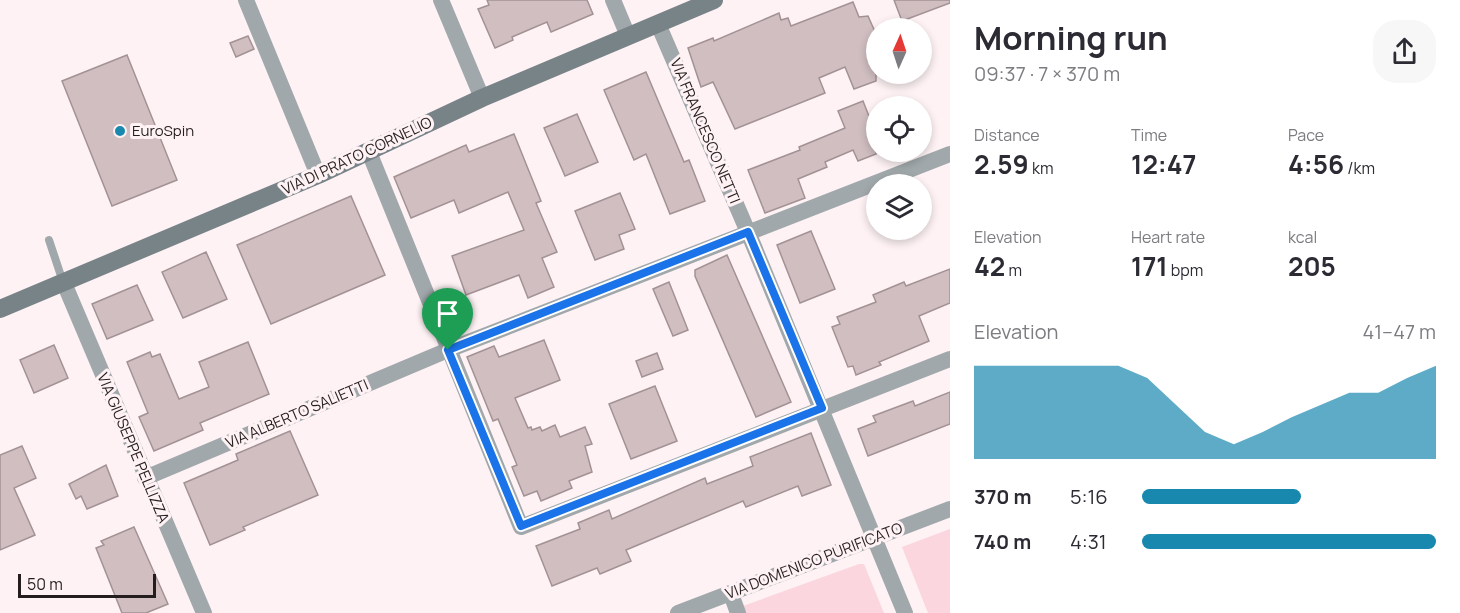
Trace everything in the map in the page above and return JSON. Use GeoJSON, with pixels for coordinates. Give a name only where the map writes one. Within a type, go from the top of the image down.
{"type":"FeatureCollection","features":[{"type":"Feature","properties":{"kind":"street"},"geometry":{"type":"LineString","coordinates":[[246,0],[318,175]]}},
{"type":"Feature","properties":{"kind":"street"},"geometry":{"type":"LineString","coordinates":[[441,0],[482,98]]}},
{"type":"Feature","properties":{"kind":"street"},"geometry":{"type":"LineString","coordinates":[[613,0],[628,36]]}},
{"type":"Feature","properties":{"kind":"street","name":"VIA DI PRATO CORNELIO"},"geometry":{"type":"LineString","coordinates":[[0,309],[318,175],[482,98],[714,0]]}},
{"type":"Feature","properties":{"kind":"street","name":"VIA FRANCESCO NETTI"},"geometry":{"type":"LineString","coordinates":[[658,24],[822,408],[904,613]]}},
{"type":"Feature","properties":{"kind":"street"},"geometry":{"type":"LineString","coordinates":[[369,152],[521,526],[950,359]]}},
{"type":"Feature","properties":{"kind":"street","name":"VIA ALBERTO SALIETTI"},"geometry":{"type":"LineString","coordinates":[[145,478],[448,350],[950,154]]}},
{"type":"Feature","properties":{"kind":"street","name":"VIA GIUSEPPE PELLIZZA"},"geometry":{"type":"LineString","coordinates":[[64,283],[204,613]]}},
{"type":"Feature","properties":{"kind":"street","name":"VIA DOMENICO PURIFICATO"},"geometry":{"type":"LineString","coordinates":[[678,613],[950,509]]}},
{"type":"Feature","properties":{"kind":"street"},"geometry":{"type":"LineString","coordinates":[[731,594],[738,613]]}},
{"type":"Feature","properties":{"kind":"lane"},"geometry":{"type":"LineString","coordinates":[[49,240],[64,283]]}},
{"type":"Feature","properties":{"kind":"shaded area"},"geometry":{"type":"Polygon","coordinates":[[[950,529],[950,613],[928,613],[902,547],[950,529]]]}},
{"type":"Feature","properties":{"kind":"shaded area"},"geometry":{"type":"Polygon","coordinates":[[[864,564],[884,613],[746,613],[743,606],[864,564]]]}},
{"type":"Feature","properties":{"kind":"building"},"geometry":{"type":"Polygon","coordinates":[[[487,0],[587,0],[593,14],[551,32],[547,22],[512,37],[513,40],[495,48],[478,9],[489,5],[487,0]]]}},
{"type":"Feature","properties":{"kind":"building"},"geometry":{"type":"Polygon","coordinates":[[[894,0],[950,0],[950,3],[910,18],[901,18],[894,0]]]}},
{"type":"Feature","properties":{"kind":"building"},"geometry":{"type":"Polygon","coordinates":[[[853,2],[859,17],[868,16],[869,18],[866,18],[868,84],[854,89],[845,67],[819,78],[825,93],[735,129],[713,82],[701,87],[688,48],[713,38],[714,41],[779,13],[781,20],[788,18],[791,26],[853,2]]]}},
{"type":"Feature","properties":{"kind":"building"},"geometry":{"type":"Polygon","coordinates":[[[248,36],[254,49],[236,57],[230,43],[248,36]]]}},
{"type":"Feature","properties":{"kind":"building","name":"EuroSpin"},"geometry":{"type":"Polygon","coordinates":[[[127,55],[177,180],[112,206],[62,81],[127,55]]]}},
{"type":"Feature","properties":{"kind":"building"},"geometry":{"type":"Polygon","coordinates":[[[646,72],[684,162],[689,160],[705,201],[670,214],[646,154],[634,160],[604,90],[646,72]]]}},
{"type":"Feature","properties":{"kind":"building"},"geometry":{"type":"Polygon","coordinates":[[[863,101],[866,109],[866,158],[858,161],[853,150],[825,162],[827,167],[798,179],[805,198],[765,213],[748,170],[800,150],[799,147],[845,128],[838,111],[863,101]]]}},
{"type":"Feature","properties":{"kind":"building"},"geometry":{"type":"Polygon","coordinates":[[[577,114],[598,162],[565,176],[544,128],[577,114]]]}},
{"type":"Feature","properties":{"kind":"building"},"geometry":{"type":"Polygon","coordinates":[[[514,134],[541,201],[536,203],[557,252],[542,258],[554,287],[528,298],[519,275],[466,295],[452,256],[524,230],[508,192],[459,213],[454,200],[411,218],[394,177],[466,145],[469,152],[514,134]]]}},
{"type":"Feature","properties":{"kind":"building"},"geometry":{"type":"Polygon","coordinates":[[[620,193],[635,229],[619,235],[624,249],[595,260],[575,211],[620,193]]]}},
{"type":"Feature","properties":{"kind":"building"},"geometry":{"type":"Polygon","coordinates":[[[351,196],[385,275],[271,324],[237,245],[351,196]]]}},
{"type":"Feature","properties":{"kind":"building"},"geometry":{"type":"Polygon","coordinates":[[[811,231],[835,289],[800,303],[777,245],[811,231]]]}},
{"type":"Feature","properties":{"kind":"building"},"geometry":{"type":"Polygon","coordinates":[[[206,252],[227,299],[183,318],[162,272],[206,252]]]}},
{"type":"Feature","properties":{"kind":"building"},"geometry":{"type":"Polygon","coordinates":[[[727,255],[791,402],[756,417],[695,276],[695,270],[727,255]]]}},
{"type":"Feature","properties":{"kind":"building"},"geometry":{"type":"Polygon","coordinates":[[[950,269],[950,303],[919,316],[929,341],[879,362],[881,365],[856,375],[853,366],[848,367],[832,327],[840,324],[837,317],[876,302],[873,295],[904,282],[906,286],[950,269]]]}},
{"type":"Feature","properties":{"kind":"building"},"geometry":{"type":"Polygon","coordinates":[[[669,282],[688,330],[673,336],[653,289],[669,282]]]}},
{"type":"Feature","properties":{"kind":"building"},"geometry":{"type":"Polygon","coordinates":[[[137,285],[153,320],[107,339],[92,304],[137,285]]]}},
{"type":"Feature","properties":{"kind":"building"},"geometry":{"type":"Polygon","coordinates":[[[544,340],[560,380],[515,398],[528,428],[531,427],[532,430],[540,427],[542,431],[555,425],[560,437],[585,427],[592,444],[585,446],[592,472],[569,481],[572,488],[541,501],[537,491],[524,496],[512,467],[517,465],[498,419],[493,421],[467,357],[494,346],[499,357],[544,340]]]}},
{"type":"Feature","properties":{"kind":"building"},"geometry":{"type":"Polygon","coordinates":[[[248,342],[269,394],[200,423],[203,430],[154,451],[139,417],[148,413],[127,362],[150,352],[152,357],[160,354],[179,399],[209,387],[199,362],[248,342]]]}},
{"type":"Feature","properties":{"kind":"building"},"geometry":{"type":"Polygon","coordinates":[[[54,345],[68,378],[34,393],[20,360],[54,345]]]}},
{"type":"Feature","properties":{"kind":"building"},"geometry":{"type":"Polygon","coordinates":[[[657,353],[663,369],[642,377],[636,361],[657,353]]]}},
{"type":"Feature","properties":{"kind":"building"},"geometry":{"type":"Polygon","coordinates":[[[655,386],[677,441],[631,459],[609,404],[655,386]]]}},
{"type":"Feature","properties":{"kind":"building"},"geometry":{"type":"Polygon","coordinates":[[[950,392],[950,424],[868,456],[858,429],[876,422],[873,416],[913,401],[915,406],[950,392]]]}},
{"type":"Feature","properties":{"kind":"building"},"geometry":{"type":"Polygon","coordinates":[[[290,431],[318,495],[243,527],[245,530],[210,545],[184,483],[238,460],[236,454],[290,431]]]}},
{"type":"Feature","properties":{"kind":"building"},"geometry":{"type":"Polygon","coordinates":[[[811,433],[831,485],[802,496],[798,486],[746,507],[743,501],[626,550],[631,561],[600,574],[597,568],[552,586],[536,546],[580,529],[578,523],[609,510],[612,519],[705,478],[707,484],[753,466],[750,457],[811,433]]]}},
{"type":"Feature","properties":{"kind":"building"},"geometry":{"type":"Polygon","coordinates":[[[22,446],[36,478],[14,488],[35,535],[0,550],[0,455],[22,446]]]}},
{"type":"Feature","properties":{"kind":"building"},"geometry":{"type":"Polygon","coordinates":[[[106,465],[118,496],[87,509],[81,496],[76,499],[69,484],[106,465]]]}},
{"type":"Feature","properties":{"kind":"building"},"geometry":{"type":"Polygon","coordinates":[[[134,527],[168,604],[146,613],[122,613],[96,548],[104,545],[101,541],[134,527]]]}},
{"type":"Feature","properties":{"kind":"place","name":"EuroSpin"},"geometry":{"type":"Point","coordinates":[120,131]}},
{"type":"Feature","properties":{"kind":"route"},"geometry":{"type":"LineString","coordinates":[[748,232],[822,408],[521,526],[448,350],[748,232]]}}]}
